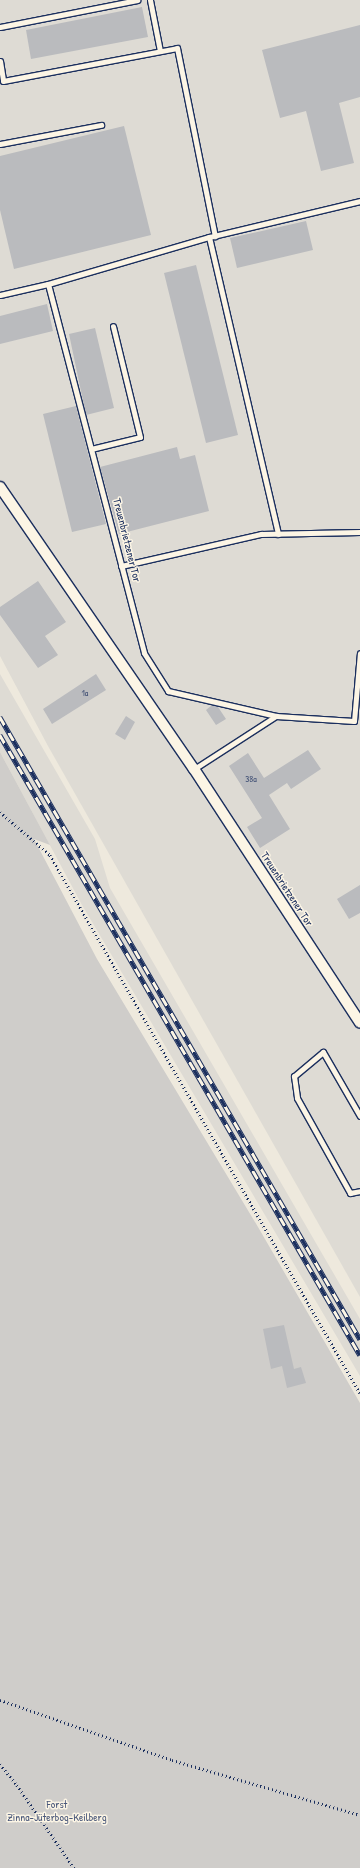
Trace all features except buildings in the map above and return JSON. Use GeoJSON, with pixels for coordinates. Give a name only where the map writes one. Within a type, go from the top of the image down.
{"type":"FeatureCollection","features":[{"type":"Feature","properties":{"kind":"street","name":"Treuenbrietzener Tor"},"geometry":{"type":"LineString","coordinates":[[0,487],[194,769],[360,1023]]}},
{"type":"Feature","properties":{"kind":"lane"},"geometry":{"type":"LineString","coordinates":[[0,27],[137,0]]}},
{"type":"Feature","properties":{"kind":"lane"},"geometry":{"type":"LineString","coordinates":[[150,0],[160,51]]}},
{"type":"Feature","properties":{"kind":"lane"},"geometry":{"type":"LineString","coordinates":[[0,61],[3,81],[177,48],[215,236]]}},
{"type":"Feature","properties":{"kind":"lane"},"geometry":{"type":"LineString","coordinates":[[0,144],[101,125]]}},
{"type":"Feature","properties":{"kind":"lane"},"geometry":{"type":"LineString","coordinates":[[0,295],[48,284],[215,236],[360,201]]}},
{"type":"Feature","properties":{"kind":"lane"},"geometry":{"type":"LineString","coordinates":[[209,238],[278,534]]}},
{"type":"Feature","properties":{"kind":"lane","name":"Treuenbrietzener Tor"},"geometry":{"type":"LineString","coordinates":[[48,284],[144,653],[168,691],[276,716],[354,721],[360,653]]}},
{"type":"Feature","properties":{"kind":"lane"},"geometry":{"type":"LineString","coordinates":[[91,449],[140,437],[113,326]]}},
{"type":"Feature","properties":{"kind":"lane"},"geometry":{"type":"LineString","coordinates":[[121,566],[261,534],[360,532]]}},
{"type":"Feature","properties":{"kind":"lane"},"geometry":{"type":"LineString","coordinates":[[194,769],[276,716]]}},
{"type":"Feature","properties":{"kind":"lane"},"geometry":{"type":"LineString","coordinates":[[360,1116],[323,1052],[294,1076],[297,1098],[350,1193],[360,1191]]}},
{"type":"Feature","properties":{"kind":"path"},"geometry":{"type":"LineString","coordinates":[[0,812],[50,855],[295,1284],[360,1393]]}},
{"type":"Feature","properties":{"kind":"path"},"geometry":{"type":"LineString","coordinates":[[0,1700],[172,1760],[360,1815]]}},
{"type":"Feature","properties":{"kind":"path"},"geometry":{"type":"LineString","coordinates":[[0,1764],[17,1785],[74,1868]]}},
{"type":"Feature","properties":{"kind":"shaded area"},"geometry":{"type":"Polygon","coordinates":[[[0,0],[360,0],[360,1297],[48,746],[0,656],[0,0]]]}},
{"type":"Feature","properties":{"kind":"shaded area"},"geometry":{"type":"Polygon","coordinates":[[[0,674],[95,839],[110,888],[360,1319],[360,1376],[82,905],[0,752],[0,674]]]}},
{"type":"Feature","properties":{"kind":"green space","name":"Forst Zinna-Jüterbog-Keilberg"},"geometry":{"type":"Polygon","coordinates":[[[0,752],[50,845],[34,839],[97,959],[258,1227],[360,1403],[360,1868],[0,1868],[0,752]]]}},
{"type":"Feature","properties":{"kind":"railway"},"geometry":{"type":"LineString","coordinates":[[0,717],[360,1339]]}},
{"type":"Feature","properties":{"kind":"railway"},"geometry":{"type":"LineString","coordinates":[[0,735],[360,1355]]}}]}
